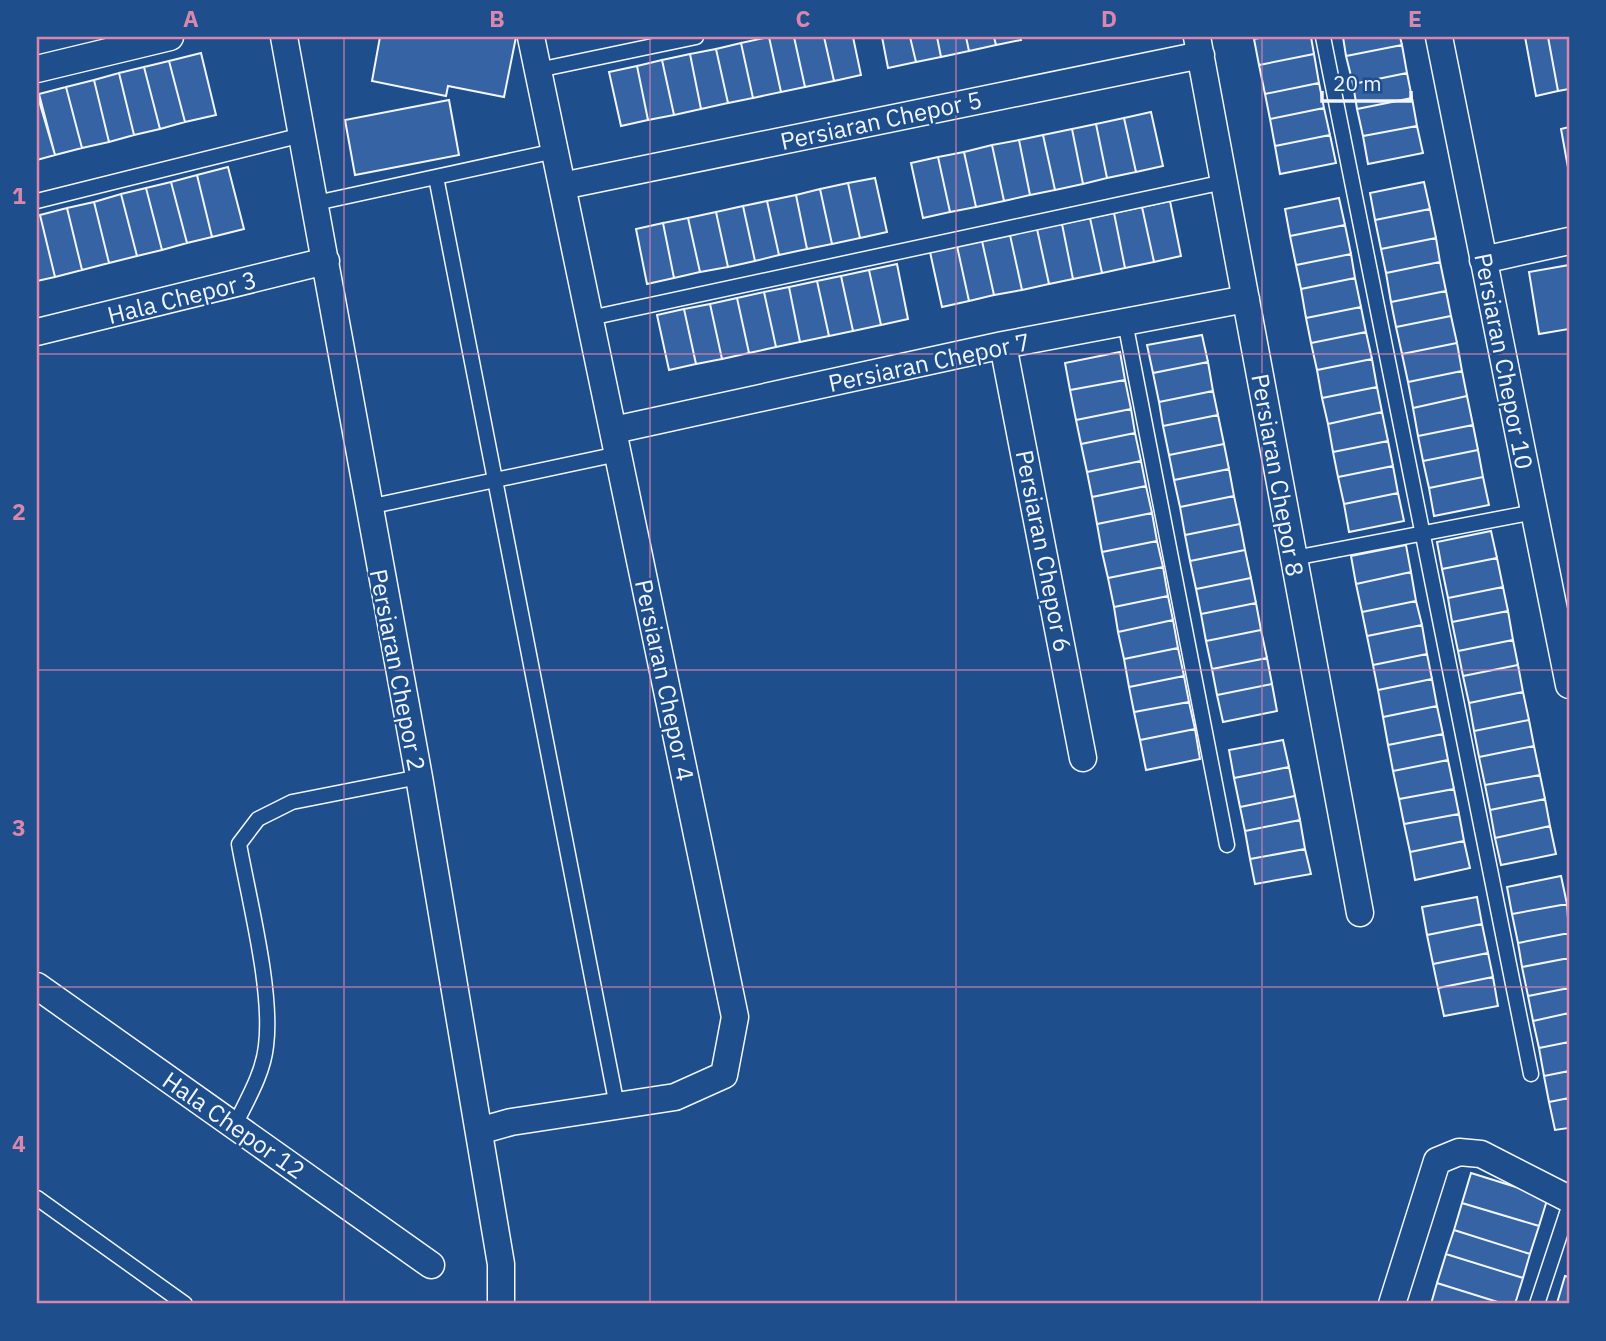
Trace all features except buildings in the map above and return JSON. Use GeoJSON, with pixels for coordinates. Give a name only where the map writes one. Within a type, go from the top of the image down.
{"type":"FeatureCollection","features":[{"type":"Feature","properties":{"kind":"street"},"geometry":{"type":"LineString","coordinates":[[37,67],[170,37]]}},
{"type":"Feature","properties":{"kind":"street","name":"Persiaran Chepor 2"},"geometry":{"type":"LineString","coordinates":[[284,37],[419,777],[501,1264],[501,1304]]}},
{"type":"Feature","properties":{"kind":"street","name":"Persiaran Chepor 4"},"geometry":{"type":"LineString","coordinates":[[479,1131],[511,1122],[675,1097],[724,1075],[735,1017],[531,37]]}},
{"type":"Feature","properties":{"kind":"street","name":"Persiaran Chepor 10"},"geometry":{"type":"LineString","coordinates":[[1439,37],[1534,512],[1566,652],[1569,685]]}},
{"type":"Feature","properties":{"kind":"street","name":"Persiaran Chepor 8"},"geometry":{"type":"LineString","coordinates":[[1199,46],[1360,913]]}},
{"type":"Feature","properties":{"kind":"street","name":"Persiaran Chepor 5"},"geometry":{"type":"LineString","coordinates":[[562,186],[1199,46]]}},
{"type":"Feature","properties":{"kind":"street"},"geometry":{"type":"LineString","coordinates":[[1483,260],[1569,241]]}},
{"type":"Feature","properties":{"kind":"street","name":"Hala Chepor 3"},"geometry":{"type":"LineString","coordinates":[[37,332],[326,261]]}},
{"type":"Feature","properties":{"kind":"street","name":"Persiaran Chepor 7"},"geometry":{"type":"LineString","coordinates":[[616,442],[1003,345],[1246,299]]}},
{"type":"Feature","properties":{"kind":"street","name":"Persiaran Chepor 6"},"geometry":{"type":"LineString","coordinates":[[1003,345],[1083,758]]}},
{"type":"Feature","properties":{"kind":"street","name":"Hala Chepor 12"},"geometry":{"type":"LineString","coordinates":[[37,986],[431,1265]]}},
{"type":"Feature","properties":{"kind":"street"},"geometry":{"type":"LineString","coordinates":[[1392,1304],[1437,1161],[1459,1153],[1480,1154],[1569,1199]]}},
{"type":"Feature","properties":{"kind":"lane"},"geometry":{"type":"LineString","coordinates":[[538,70],[696,37]]}},
{"type":"Feature","properties":{"kind":"lane"},"geometry":{"type":"LineString","coordinates":[[1323,37],[1420,533],[1531,1074]]}},
{"type":"Feature","properties":{"kind":"lane"},"geometry":{"type":"LineString","coordinates":[[37,201],[302,135]]}},
{"type":"Feature","properties":{"kind":"lane"},"geometry":{"type":"LineString","coordinates":[[316,203],[555,151]]}},
{"type":"Feature","properties":{"kind":"lane"},"geometry":{"type":"LineString","coordinates":[[436,177],[617,1106]]}},
{"type":"Feature","properties":{"kind":"lane"},"geometry":{"type":"LineString","coordinates":[[590,318],[1224,181]]}},
{"type":"Feature","properties":{"kind":"lane"},"geometry":{"type":"LineString","coordinates":[[1125,321],[1227,845]]}},
{"type":"Feature","properties":{"kind":"lane"},"geometry":{"type":"LineString","coordinates":[[368,507],[495,480],[616,442]]}},
{"type":"Feature","properties":{"kind":"lane"},"geometry":{"type":"LineString","coordinates":[[1294,558],[1534,512]]}},
{"type":"Feature","properties":{"kind":"lane"},"geometry":{"type":"LineString","coordinates":[[235,1125],[256,1082],[266,1045],[264,985],[239,844],[258,819],[292,802],[419,777]]}},
{"type":"Feature","properties":{"kind":"lane"},"geometry":{"type":"LineString","coordinates":[[37,1198],[185,1304]]}},
{"type":"Feature","properties":{"kind":"lane"},"geometry":{"type":"LineString","coordinates":[[1538,1304],[1569,1208]]}}]}
